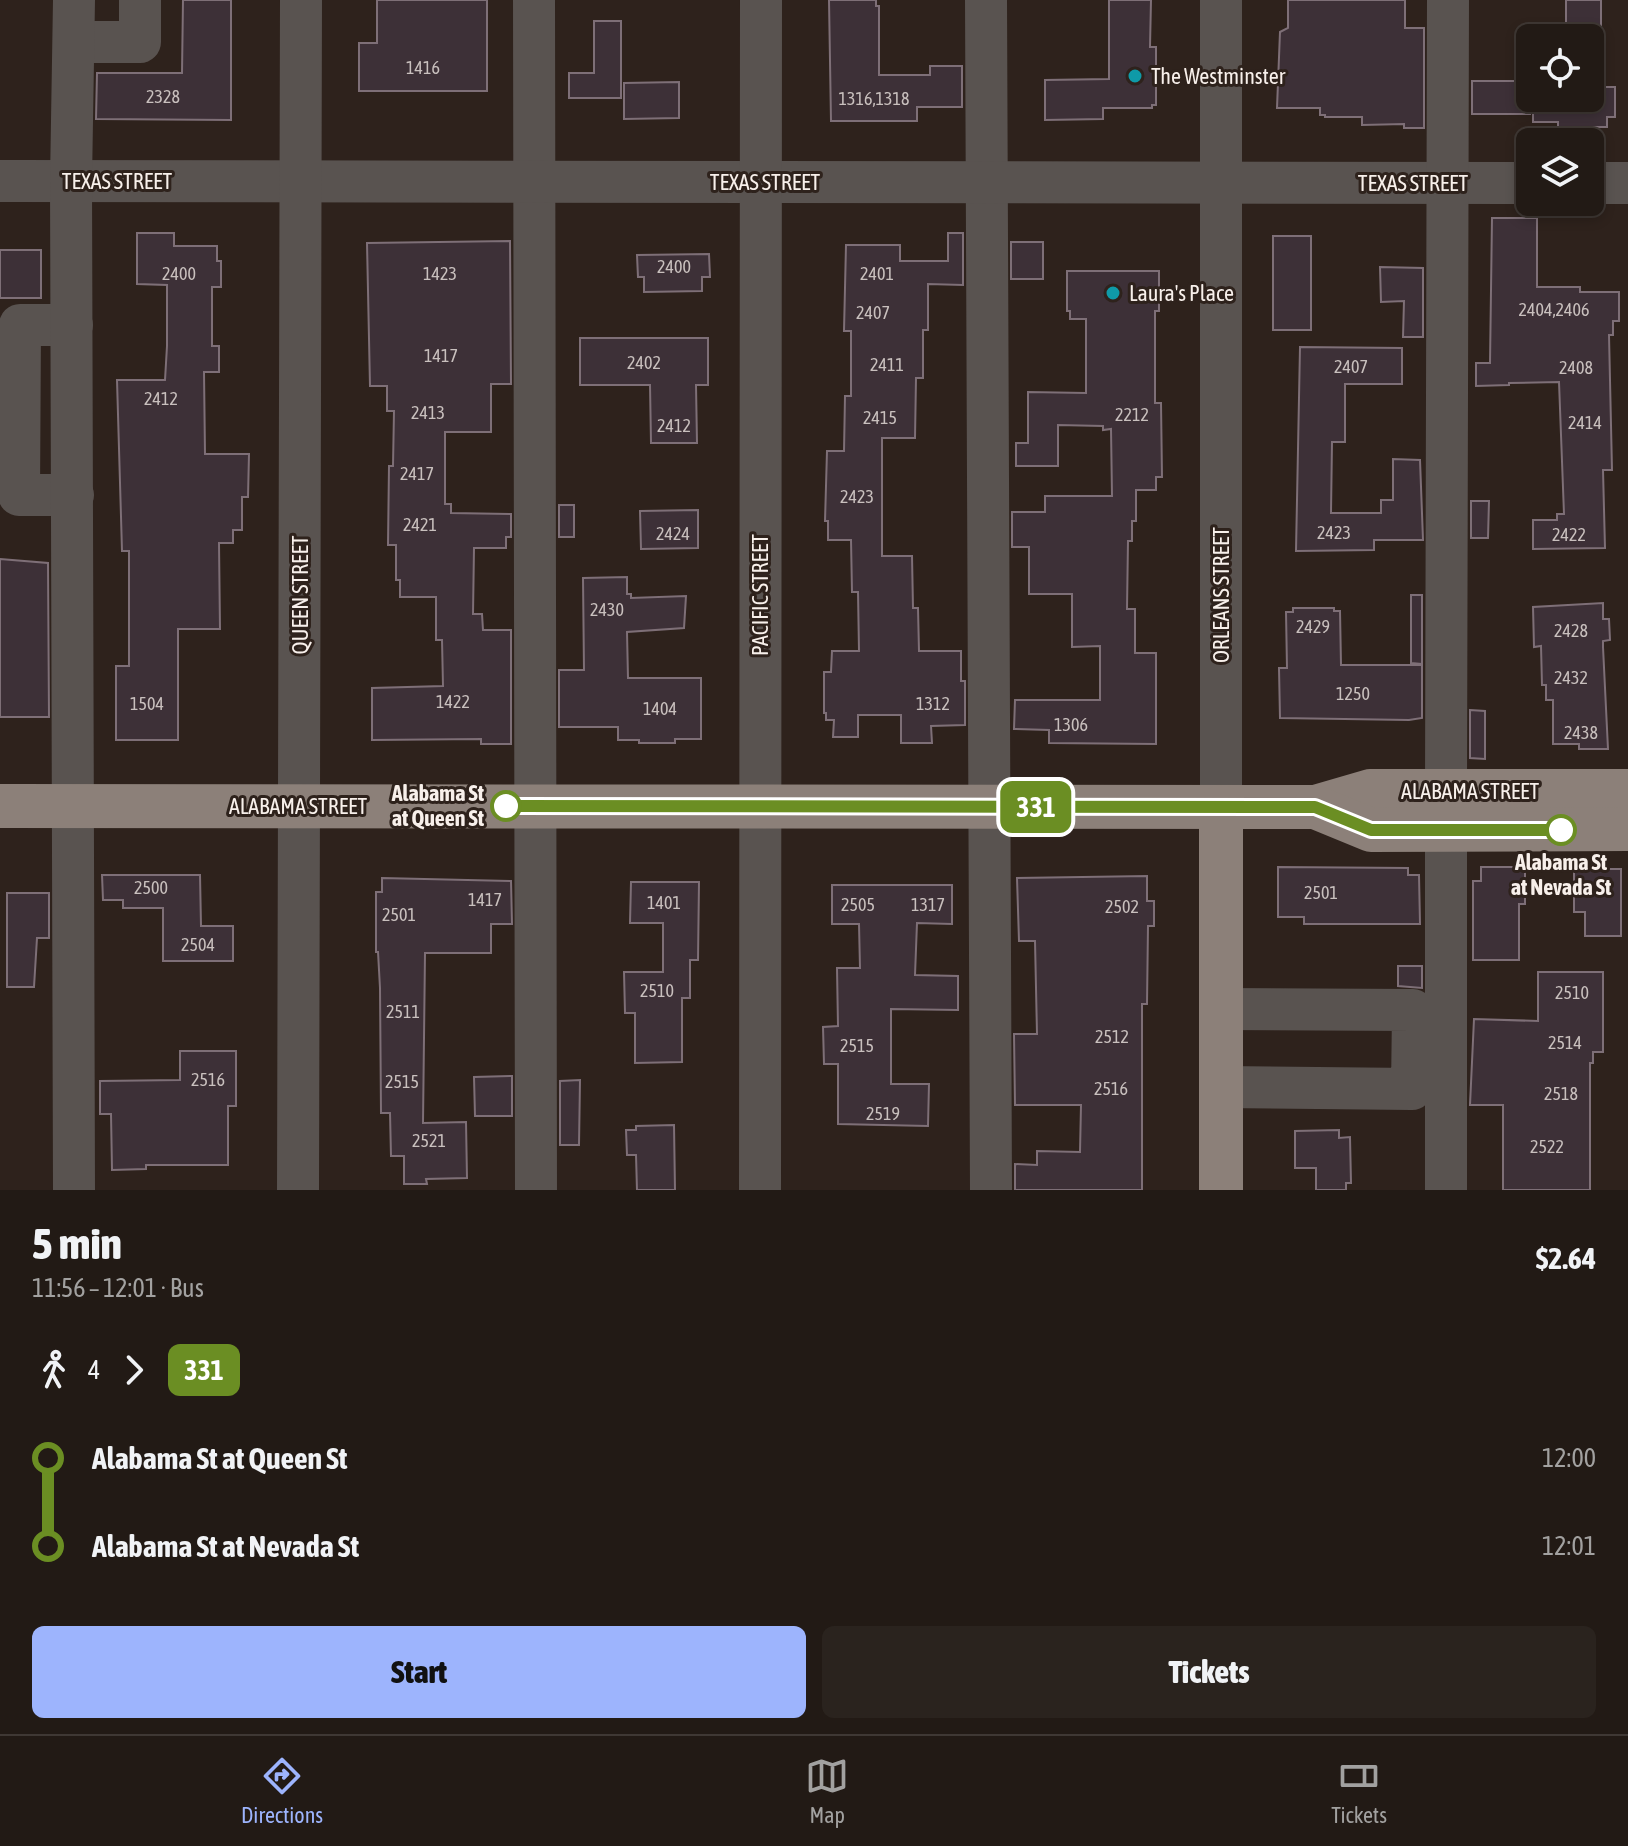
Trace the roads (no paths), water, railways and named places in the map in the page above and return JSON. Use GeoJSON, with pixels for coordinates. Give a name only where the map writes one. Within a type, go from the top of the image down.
{"type":"FeatureCollection","features":[{"type":"Feature","properties":{"kind":"main road","name":"ALABAMA STREET"},"geometry":{"type":"LineString","coordinates":[[0,806],[1315,807],[1371,830],[1446,810],[1628,791]]}},
{"type":"Feature","properties":{"kind":"main road","name":"ORLEANS STREET"},"geometry":{"type":"LineString","coordinates":[[1221,807],[1221,1190]]}},
{"type":"Feature","properties":{"kind":"main road","name":"ALABAMA STREET"},"geometry":{"type":"LineString","coordinates":[[1446,810],[1628,829]]}},
{"type":"Feature","properties":{"kind":"street"},"geometry":{"type":"LineString","coordinates":[[74,0],[71,181],[74,1190]]}},
{"type":"Feature","properties":{"kind":"street"},"geometry":{"type":"LineString","coordinates":[[74,42],[140,42],[140,0]]}},
{"type":"Feature","properties":{"kind":"street","name":"QUEEN STREET"},"geometry":{"type":"LineString","coordinates":[[298,1190],[301,0]]}},
{"type":"Feature","properties":{"kind":"street"},"geometry":{"type":"LineString","coordinates":[[534,0],[536,1190]]}},
{"type":"Feature","properties":{"kind":"street","name":"PACIFIC STREET"},"geometry":{"type":"LineString","coordinates":[[760,1190],[761,0]]}},
{"type":"Feature","properties":{"kind":"street"},"geometry":{"type":"LineString","coordinates":[[986,0],[991,1190]]}},
{"type":"Feature","properties":{"kind":"street","name":"ORLEANS STREET"},"geometry":{"type":"LineString","coordinates":[[1221,0],[1221,807]]}},
{"type":"Feature","properties":{"kind":"street"},"geometry":{"type":"LineString","coordinates":[[1446,1190],[1430,1045],[1446,810],[1448,0]]}},
{"type":"Feature","properties":{"kind":"street","name":"TEXAS STREET"},"geometry":{"type":"LineString","coordinates":[[0,181],[1516,183]]}},
{"type":"Feature","properties":{"kind":"street"},"geometry":{"type":"LineString","coordinates":[[1604,183],[1628,183]]}},
{"type":"Feature","properties":{"kind":"street"},"geometry":{"type":"LineString","coordinates":[[1221,1009],[1413,1010],[1430,1045],[1412,1089],[1221,1087]]}},
{"type":"Feature","properties":{"kind":"place","name":"The Westminster"},"geometry":{"type":"Point","coordinates":[1135,76]}},
{"type":"Feature","properties":{"kind":"place","name":"Laura's Place"},"geometry":{"type":"Point","coordinates":[1113,293]}},
{"type":"Feature","properties":{"kind":"place","name":"Alabama St at Queen St"},"geometry":{"type":"Point","coordinates":[506,806]}},
{"type":"Feature","properties":{"kind":"place","name":"Alabama St at Nevada St"},"geometry":{"type":"Point","coordinates":[1561,830]}}]}
